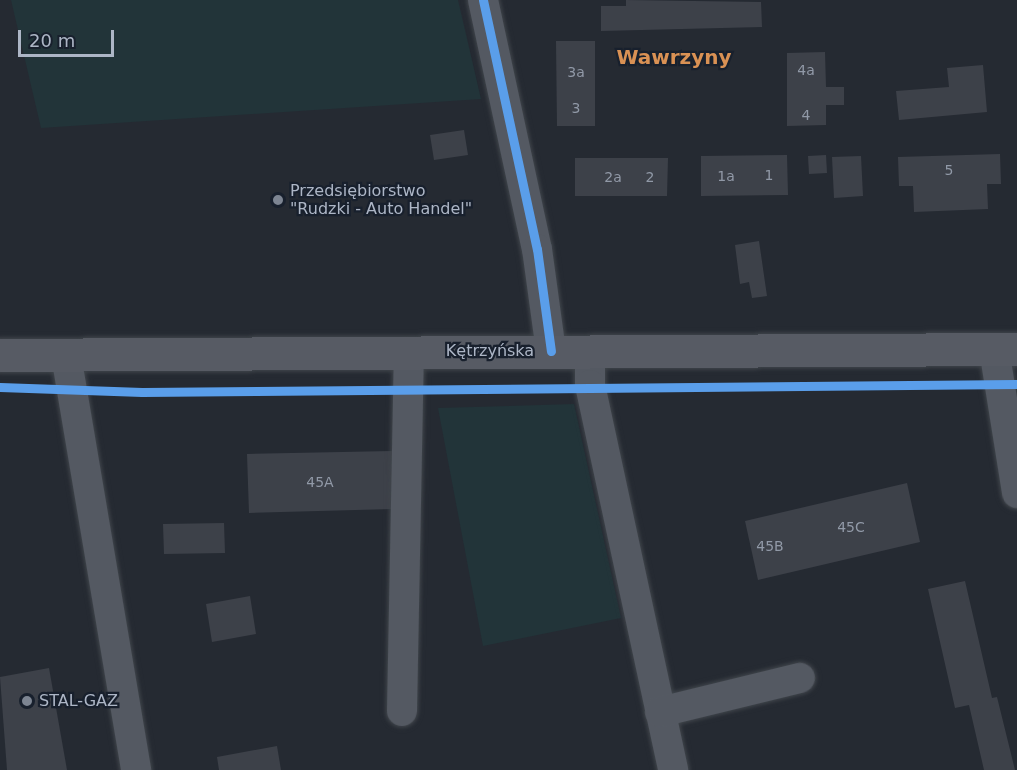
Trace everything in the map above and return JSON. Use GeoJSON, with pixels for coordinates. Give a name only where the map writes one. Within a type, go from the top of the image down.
{"type":"FeatureCollection","features":[{"type":"Feature","properties":{"kind":"main road","name":"Kętrzyńska"},"geometry":{"type":"LineString","coordinates":[[0,355],[1006,349]]}},
{"type":"Feature","properties":{"kind":"street"},"geometry":{"type":"LineString","coordinates":[[483,0],[537,249],[551,351]]}},
{"type":"Feature","properties":{"kind":"street"},"geometry":{"type":"LineString","coordinates":[[1006,349],[1017,493]]}},
{"type":"Feature","properties":{"kind":"street"},"geometry":{"type":"LineString","coordinates":[[590,351],[590,385],[672,770]]}},
{"type":"Feature","properties":{"kind":"street"},"geometry":{"type":"LineString","coordinates":[[402,711],[410,352]]}},
{"type":"Feature","properties":{"kind":"street"},"geometry":{"type":"LineString","coordinates":[[66,355],[136,770]]}},
{"type":"Feature","properties":{"kind":"street"},"geometry":{"type":"LineString","coordinates":[[660,712],[801,678]]}},
{"type":"Feature","properties":{"kind":"shaded area"},"geometry":{"type":"Polygon","coordinates":[[[11,0],[458,0],[481,99],[41,128],[11,0]]]}},
{"type":"Feature","properties":{"kind":"shaded area"},"geometry":{"type":"Polygon","coordinates":[[[574,404],[621,618],[483,646],[438,408],[574,404]]]}},
{"type":"Feature","properties":{"kind":"building"},"geometry":{"type":"Polygon","coordinates":[[[626,0],[761,2],[762,27],[601,31],[601,6],[626,6],[626,0]]]}},
{"type":"Feature","properties":{"kind":"building"},"geometry":{"type":"Polygon","coordinates":[[[556,41],[595,41],[595,126],[557,126],[556,41]]]}},
{"type":"Feature","properties":{"kind":"building"},"geometry":{"type":"Polygon","coordinates":[[[825,52],[826,87],[844,87],[844,105],[826,105],[826,125],[787,126],[787,53],[825,52]]]}},
{"type":"Feature","properties":{"kind":"building"},"geometry":{"type":"Polygon","coordinates":[[[983,65],[987,112],[899,120],[896,91],[949,87],[947,68],[983,65]]]}},
{"type":"Feature","properties":{"kind":"building"},"geometry":{"type":"Polygon","coordinates":[[[464,130],[468,155],[434,160],[430,135],[464,130]]]}},
{"type":"Feature","properties":{"kind":"building"},"geometry":{"type":"Polygon","coordinates":[[[1000,154],[1001,184],[987,184],[988,209],[914,212],[913,186],[899,186],[898,157],[1000,154]]]}},
{"type":"Feature","properties":{"kind":"building"},"geometry":{"type":"Polygon","coordinates":[[[787,155],[788,195],[701,196],[701,156],[787,155]]]}},
{"type":"Feature","properties":{"kind":"building"},"geometry":{"type":"Polygon","coordinates":[[[826,155],[827,173],[809,174],[808,156],[826,155]]]}},
{"type":"Feature","properties":{"kind":"building"},"geometry":{"type":"Polygon","coordinates":[[[861,156],[863,196],[834,198],[832,157],[861,156]]]}},
{"type":"Feature","properties":{"kind":"building"},"geometry":{"type":"Polygon","coordinates":[[[575,158],[668,158],[667,196],[575,196],[575,158]]]}},
{"type":"Feature","properties":{"kind":"building"},"geometry":{"type":"Polygon","coordinates":[[[759,241],[767,296],[752,298],[749,282],[740,284],[735,245],[759,241]]]}},
{"type":"Feature","properties":{"kind":"building"},"geometry":{"type":"Polygon","coordinates":[[[392,451],[393,509],[249,513],[247,454],[392,451]]]}},
{"type":"Feature","properties":{"kind":"building"},"geometry":{"type":"Polygon","coordinates":[[[907,483],[920,542],[758,580],[745,521],[907,483]]]}},
{"type":"Feature","properties":{"kind":"building"},"geometry":{"type":"Polygon","coordinates":[[[224,523],[225,553],[164,554],[163,524],[224,523]]]}},
{"type":"Feature","properties":{"kind":"building"},"geometry":{"type":"Polygon","coordinates":[[[965,581],[992,698],[997,697],[1015,770],[984,770],[969,705],[955,708],[928,589],[965,581]]]}},
{"type":"Feature","properties":{"kind":"building"},"geometry":{"type":"Polygon","coordinates":[[[250,596],[256,634],[212,642],[206,604],[250,596]]]}},
{"type":"Feature","properties":{"kind":"building"},"geometry":{"type":"Polygon","coordinates":[[[49,668],[67,770],[7,770],[0,677],[49,668]]]}},
{"type":"Feature","properties":{"kind":"building"},"geometry":{"type":"Polygon","coordinates":[[[277,746],[281,770],[219,770],[217,757],[277,746]]]}},
{"type":"Feature","properties":{"kind":"cycle path"},"geometry":{"type":"LineString","coordinates":[[483,0],[537,249],[551,351]]}},
{"type":"Feature","properties":{"kind":"cycle path"},"geometry":{"type":"LineString","coordinates":[[0,387],[142,392],[1017,384]]}},
{"type":"Feature","properties":{"kind":"place","name":"Przedsiębiorstwo \"Rudzki - Auto Handel\""},"geometry":{"type":"Point","coordinates":[278,200]}},
{"type":"Feature","properties":{"kind":"place","name":"STAL-GAZ"},"geometry":{"type":"Point","coordinates":[27,701]}},
{"type":"Feature","properties":{"kind":"district","name":"Wawrzyny"},"geometry":{"type":"Point","coordinates":[674,57]}}]}
